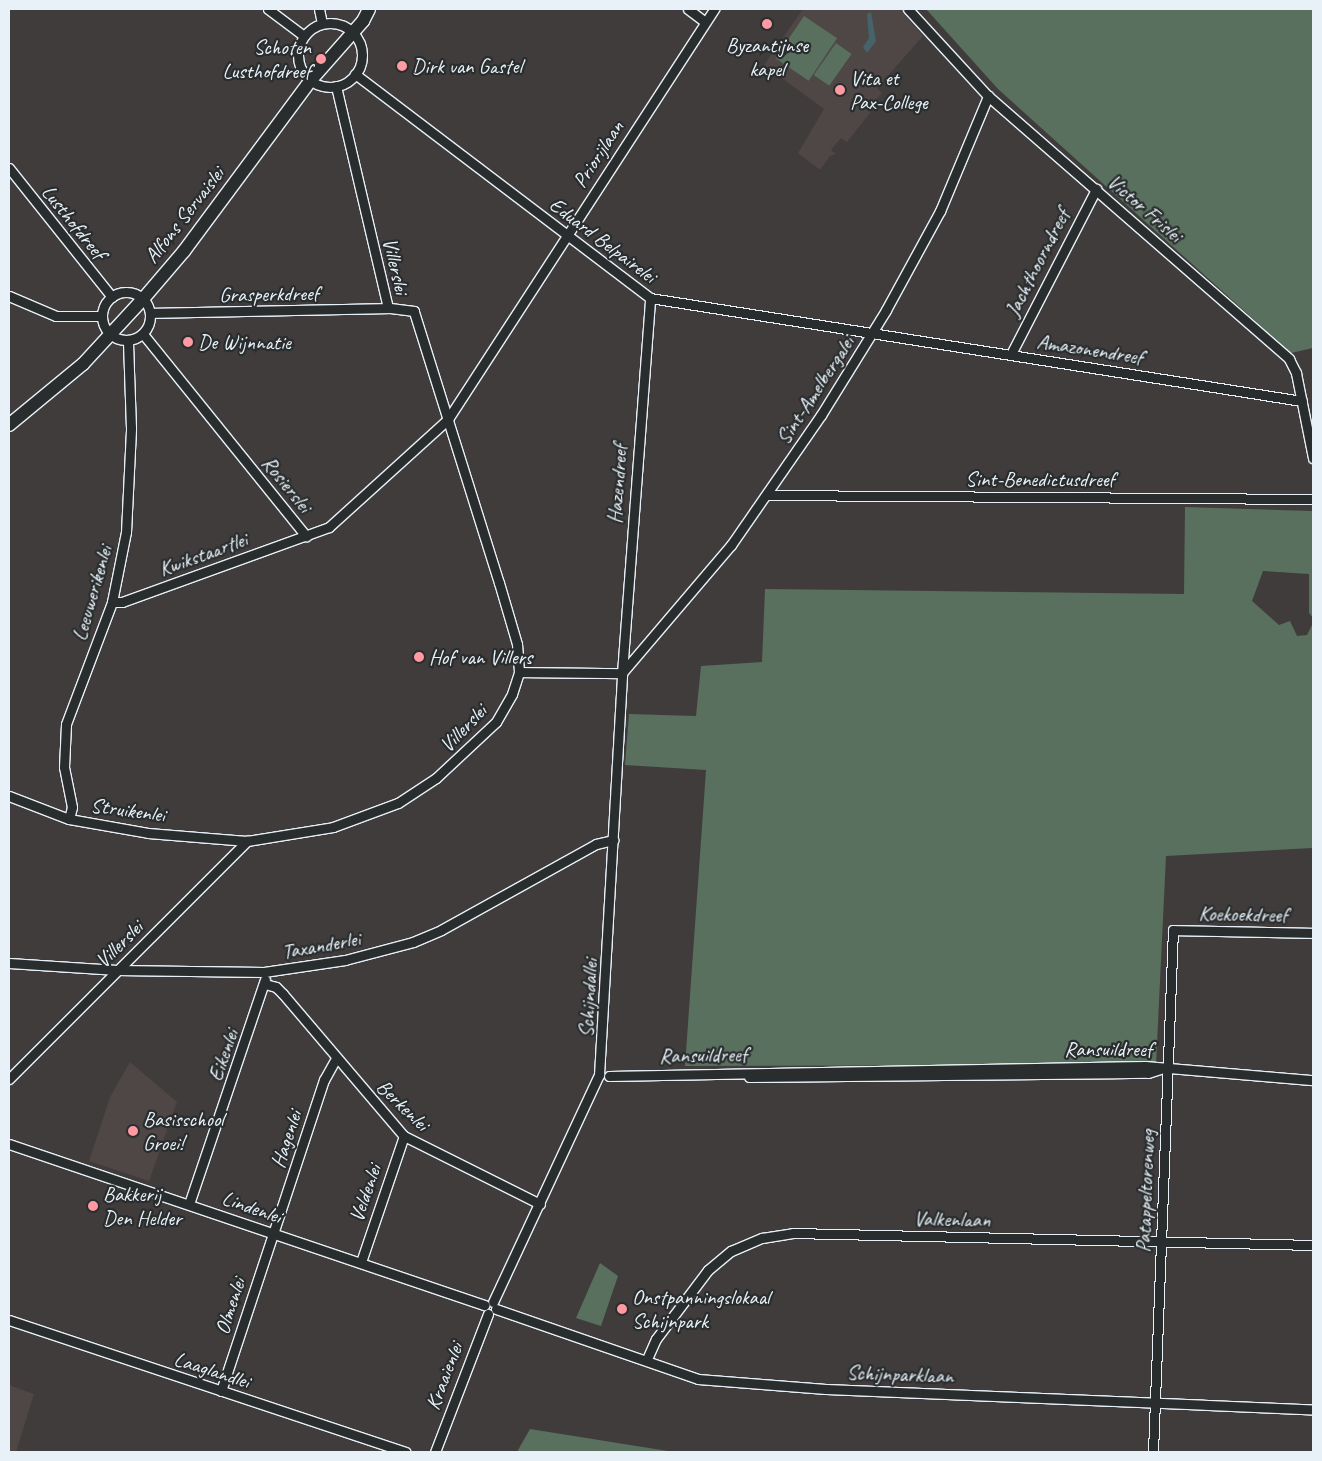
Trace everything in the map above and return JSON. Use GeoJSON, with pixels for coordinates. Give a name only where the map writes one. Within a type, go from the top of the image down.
{"type":"FeatureCollection","features":[{"type":"Feature","properties":{"kind":"street"},"geometry":{"type":"LineString","coordinates":[[268,9],[304,36]]}},
{"type":"Feature","properties":{"kind":"street"},"geometry":{"type":"LineString","coordinates":[[319,9],[322,24]]}},
{"type":"Feature","properties":{"kind":"street","name":"Alfons Servaislei"},"geometry":{"type":"LineString","coordinates":[[9,425],[83,364],[143,299],[184,251],[311,80],[353,33],[369,9]]}},
{"type":"Feature","properties":{"kind":"street"},"geometry":{"type":"LineString","coordinates":[[688,9],[705,22]]}},
{"type":"Feature","properties":{"kind":"street","name":"Priorijlaan"},"geometry":{"type":"LineString","coordinates":[[448,419],[714,9]]}},
{"type":"Feature","properties":{"kind":"street","name":"Victor Frislei"},"geometry":{"type":"LineString","coordinates":[[908,9],[988,96],[1289,359],[1302,401],[1313,458]]}},
{"type":"Feature","properties":{"kind":"street"},"geometry":{"type":"LineString","coordinates":[[336,23],[353,33],[362,53],[355,74],[336,86],[311,80],[298,60],[304,36],[322,24],[336,23]]}},
{"type":"Feature","properties":{"kind":"street","name":"Eduard Belpairelei"},"geometry":{"type":"LineString","coordinates":[[355,74],[650,298],[873,333]]}},
{"type":"Feature","properties":{"kind":"street","name":"Villerslei"},"geometry":{"type":"LineString","coordinates":[[9,1079],[247,840],[333,827],[398,803],[436,778],[496,722],[512,694],[519,672],[516,644],[414,311],[388,308],[336,86]]}},
{"type":"Feature","properties":{"kind":"street","name":"Sint-Amelbergalei"},"geometry":{"type":"LineString","coordinates":[[622,672],[697,586],[767,495],[873,333],[940,211],[988,96]]}},
{"type":"Feature","properties":{"kind":"street","name":"Lusthofdreef"},"geometry":{"type":"LineString","coordinates":[[9,168],[112,297]]}},
{"type":"Feature","properties":{"kind":"street","name":"Jachthoorndreef"},"geometry":{"type":"LineString","coordinates":[[1011,354],[1096,189]]}},
{"type":"Feature","properties":{"kind":"street"},"geometry":{"type":"LineString","coordinates":[[128,292],[143,299],[151,313],[143,334],[128,341],[110,334],[102,316],[112,297],[128,292]]}},
{"type":"Feature","properties":{"kind":"street"},"geometry":{"type":"LineString","coordinates":[[9,296],[56,316],[102,316]]}},
{"type":"Feature","properties":{"kind":"street","name":"Hazendreef"},"geometry":{"type":"LineString","coordinates":[[622,672],[650,298]]}},
{"type":"Feature","properties":{"kind":"street","name":"Grasperkdreef"},"geometry":{"type":"LineString","coordinates":[[151,313],[388,308]]}},
{"type":"Feature","properties":{"kind":"street","name":"Amazonendreef"},"geometry":{"type":"LineString","coordinates":[[873,333],[1302,401]]}},
{"type":"Feature","properties":{"kind":"street","name":"Rosierslei"},"geometry":{"type":"LineString","coordinates":[[143,334],[306,536],[329,527],[342,518],[448,419]]}},
{"type":"Feature","properties":{"kind":"street","name":"Leeuwerikenlei"},"geometry":{"type":"LineString","coordinates":[[69,819],[72,807],[64,767],[66,724],[112,602],[120,572],[130,500],[128,341]]}},
{"type":"Feature","properties":{"kind":"street","name":"Sint-Benedictusdreef"},"geometry":{"type":"LineString","coordinates":[[767,495],[1313,498]]}},
{"type":"Feature","properties":{"kind":"street","name":"Kwikstaartlei"},"geometry":{"type":"LineString","coordinates":[[112,602],[122,602],[306,536]]}},
{"type":"Feature","properties":{"kind":"street"},"geometry":{"type":"LineString","coordinates":[[519,672],[622,672]]}},
{"type":"Feature","properties":{"kind":"street","name":"Schijndallei"},"geometry":{"type":"LineString","coordinates":[[490,1307],[599,1075],[614,840],[622,672]]}},
{"type":"Feature","properties":{"kind":"street","name":"Struikenlei"},"geometry":{"type":"LineString","coordinates":[[9,796],[69,819],[130,830],[247,840]]}},
{"type":"Feature","properties":{"kind":"street","name":"Taxanderlei"},"geometry":{"type":"LineString","coordinates":[[9,963],[117,970],[264,972],[346,960],[413,942],[471,915],[596,844],[614,840]]}},
{"type":"Feature","properties":{"kind":"street","name":"Koekoekdreef"},"geometry":{"type":"LineString","coordinates":[[1173,930],[1313,933]]}},
{"type":"Feature","properties":{"kind":"street","name":"Patappeltorenweg"},"geometry":{"type":"LineString","coordinates":[[1153,1452],[1173,930]]}},
{"type":"Feature","properties":{"kind":"street"},"geometry":{"type":"LineString","coordinates":[[265,984],[276,987],[276,971]]}},
{"type":"Feature","properties":{"kind":"street","name":"Eikenlei"},"geometry":{"type":"LineString","coordinates":[[189,1204],[265,984],[264,972]]}},
{"type":"Feature","properties":{"kind":"street","name":"Berkenlei"},"geometry":{"type":"LineString","coordinates":[[276,987],[404,1136],[540,1204]]}},
{"type":"Feature","properties":{"kind":"street","name":"Hagenlei"},"geometry":{"type":"LineString","coordinates":[[273,1233],[324,1080],[336,1058]]}},
{"type":"Feature","properties":{"kind":"street","name":"Ransuildreef"},"geometry":{"type":"LineString","coordinates":[[599,1075],[1168,1067],[1313,1080]]}},
{"type":"Feature","properties":{"kind":"street","name":"Veldenlei"},"geometry":{"type":"LineString","coordinates":[[361,1262],[404,1136]]}},
{"type":"Feature","properties":{"kind":"street","name":"Lindenlei"},"geometry":{"type":"LineString","coordinates":[[9,1144],[490,1307]]}},
{"type":"Feature","properties":{"kind":"street","name":"Olmenlei"},"geometry":{"type":"LineString","coordinates":[[220,1391],[273,1233]]}},
{"type":"Feature","properties":{"kind":"street","name":"Valkenlaan"},"geometry":{"type":"LineString","coordinates":[[647,1359],[656,1339],[708,1270],[731,1251],[762,1238],[793,1234],[1313,1244]]}},
{"type":"Feature","properties":{"kind":"street","name":"Schijnparklaan"},"geometry":{"type":"LineString","coordinates":[[490,1307],[647,1359],[698,1379],[749,1384],[1313,1409]]}},
{"type":"Feature","properties":{"kind":"street","name":"Kraaienlei"},"geometry":{"type":"LineString","coordinates":[[435,1452],[490,1307]]}},
{"type":"Feature","properties":{"kind":"street","name":"Laaglandlei"},"geometry":{"type":"LineString","coordinates":[[9,1320],[406,1452]]}},
{"type":"Feature","properties":{"kind":"shaded area","name":"Vita et Pax-College"},"geometry":{"type":"Polygon","coordinates":[[[803,9],[899,9],[923,36],[877,88],[882,93],[871,106],[874,108],[847,142],[841,138],[831,150],[836,154],[830,156],[820,170],[798,153],[824,109],[764,65],[803,9]]]}},
{"type":"Feature","properties":{"kind":"shaded area","name":"Basisschool Groei!"},"geometry":{"type":"Polygon","coordinates":[[[130,1062],[177,1102],[149,1181],[89,1161],[110,1097],[130,1062]]]}},
{"type":"Feature","properties":{"kind":"shaded area"},"geometry":{"type":"Polygon","coordinates":[[[9,1385],[34,1394],[16,1452],[9,1452],[9,1385]]]}},
{"type":"Feature","properties":{"kind":"green space"},"geometry":{"type":"Polygon","coordinates":[[[926,9],[1313,9],[1313,348],[1291,353],[998,89],[926,9]]]}},
{"type":"Feature","properties":{"kind":"green space"},"geometry":{"type":"Polygon","coordinates":[[[804,16],[837,38],[809,81],[775,58],[804,16]]]}},
{"type":"Feature","properties":{"kind":"green space"},"geometry":{"type":"Polygon","coordinates":[[[836,43],[852,54],[829,86],[814,75],[836,43]]]}},
{"type":"Feature","properties":{"kind":"green space"},"geometry":{"type":"Polygon","coordinates":[[[1185,507],[1313,511],[1313,618],[1309,613],[1309,574],[1263,571],[1252,601],[1279,625],[1290,621],[1297,636],[1307,635],[1313,623],[1313,848],[1166,856],[1156,1065],[685,1066],[706,770],[625,765],[629,714],[696,716],[701,666],[762,662],[765,589],[1184,594],[1185,507]]]}},
{"type":"Feature","properties":{"kind":"green space"},"geometry":{"type":"Polygon","coordinates":[[[600,1263],[618,1276],[601,1326],[576,1318],[600,1263]]]}},
{"type":"Feature","properties":{"kind":"green space"},"geometry":{"type":"Polygon","coordinates":[[[530,1429],[674,1452],[517,1452],[530,1429]]]}},
{"type":"Feature","properties":{"kind":"water"},"geometry":{"type":"Polygon","coordinates":[[[871,12],[876,41],[867,53],[863,47],[869,38],[867,14],[871,12]]]}},
{"type":"Feature","properties":{"kind":"place","name":"Byzantijnse kapel"},"geometry":{"type":"Point","coordinates":[767,24]}},
{"type":"Feature","properties":{"kind":"place","name":"Schoten Lusthofdreef"},"geometry":{"type":"Point","coordinates":[321,59]}},
{"type":"Feature","properties":{"kind":"place","name":"Dirk van Gastel"},"geometry":{"type":"Point","coordinates":[402,66]}},
{"type":"Feature","properties":{"kind":"place","name":"Vita et Pax-College"},"geometry":{"type":"Point","coordinates":[840,90]}},
{"type":"Feature","properties":{"kind":"place","name":"De Wijnnatie"},"geometry":{"type":"Point","coordinates":[188,342]}},
{"type":"Feature","properties":{"kind":"place","name":"Hof van Villers"},"geometry":{"type":"Point","coordinates":[419,657]}},
{"type":"Feature","properties":{"kind":"place","name":"Basisschool Groei!"},"geometry":{"type":"Point","coordinates":[133,1131]}},
{"type":"Feature","properties":{"kind":"place","name":"Bakkerij Den Helder"},"geometry":{"type":"Point","coordinates":[93,1206]}},
{"type":"Feature","properties":{"kind":"place","name":"Onstpanningslokaal Schijnpark"},"geometry":{"type":"Point","coordinates":[622,1309]}}]}
